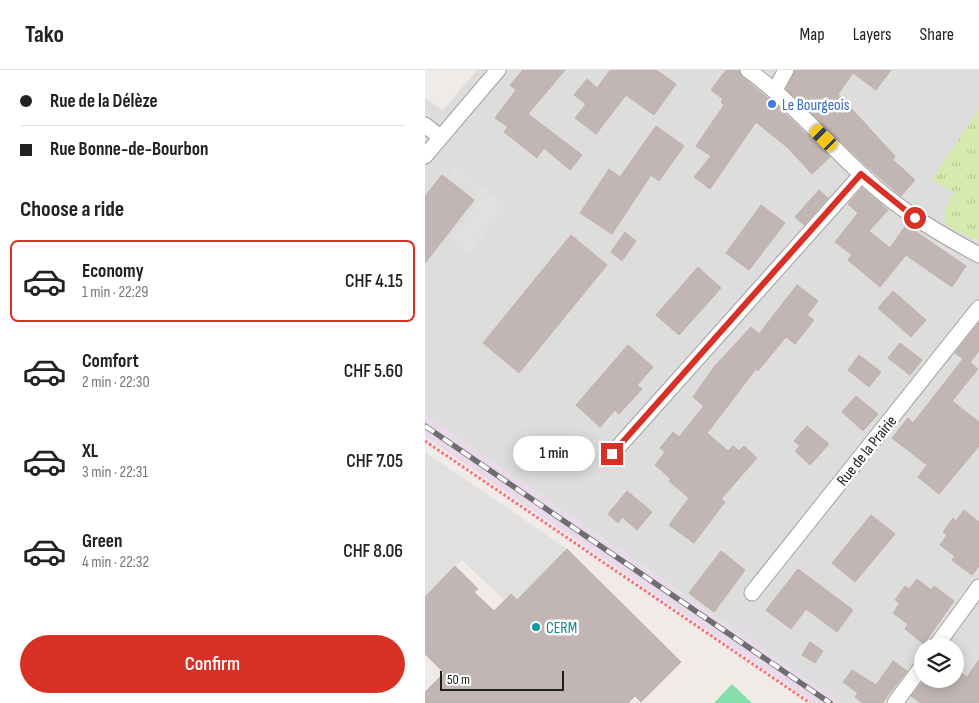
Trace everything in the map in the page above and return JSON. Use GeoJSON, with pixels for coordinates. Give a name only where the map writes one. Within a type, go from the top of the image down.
{"type":"FeatureCollection","features":[{"type":"Feature","properties":{"kind":"street"},"geometry":{"type":"LineString","coordinates":[[425,156],[498,70]]}},
{"type":"Feature","properties":{"kind":"street"},"geometry":{"type":"LineString","coordinates":[[748,70],[775,90],[861,174],[915,218],[979,255]]}},
{"type":"Feature","properties":{"kind":"street"},"geometry":{"type":"LineString","coordinates":[[775,90],[786,70]]}},
{"type":"Feature","properties":{"kind":"street"},"geometry":{"type":"LineString","coordinates":[[425,125],[441,137]]}},
{"type":"Feature","properties":{"kind":"street"},"geometry":{"type":"LineString","coordinates":[[612,454],[861,174]]}},
{"type":"Feature","properties":{"kind":"street","name":"Rue de la Prairie"},"geometry":{"type":"LineString","coordinates":[[752,593],[979,308]]}},
{"type":"Feature","properties":{"kind":"street"},"geometry":{"type":"LineString","coordinates":[[942,638],[979,587]]}},
{"type":"Feature","properties":{"kind":"street"},"geometry":{"type":"LineString","coordinates":[[895,703],[914,677]]}},
{"type":"Feature","properties":{"kind":"path"},"geometry":{"type":"LineString","coordinates":[[425,440],[810,703]]}},
{"type":"Feature","properties":{"kind":"shaded area"},"geometry":{"type":"Polygon","coordinates":[[[477,70],[979,70],[979,703],[840,703],[425,415],[425,98],[443,110],[477,70]]]}},
{"type":"Feature","properties":{"kind":"shaded area"},"geometry":{"type":"Polygon","coordinates":[[[453,165],[507,206],[469,253],[449,239],[482,197],[449,170],[453,165]]]}},
{"type":"Feature","properties":{"kind":"shaded area"},"geometry":{"type":"Polygon","coordinates":[[[425,415],[840,703],[814,703],[425,437],[425,415]]]}},
{"type":"Feature","properties":{"kind":"shaded area"},"geometry":{"type":"Polygon","coordinates":[[[425,452],[567,549],[517,600],[505,601],[462,560],[425,597],[425,452]]]}},
{"type":"Feature","properties":{"kind":"green space"},"geometry":{"type":"Polygon","coordinates":[[[979,109],[979,239],[975,240],[946,223],[945,212],[953,193],[932,179],[979,109]]]}},
{"type":"Feature","properties":{"kind":"green space"},"geometry":{"type":"Polygon","coordinates":[[[732,684],[752,703],[714,703],[732,684]]]}},
{"type":"Feature","properties":{"kind":"building"},"geometry":{"type":"Polygon","coordinates":[[[523,70],[565,70],[528,114],[582,155],[570,170],[544,148],[537,158],[504,132],[508,127],[495,118],[516,90],[510,85],[523,70]]]}},
{"type":"Feature","properties":{"kind":"building"},"geometry":{"type":"Polygon","coordinates":[[[610,70],[656,70],[676,84],[654,115],[626,95],[596,134],[575,118],[586,104],[574,95],[587,79],[597,88],[610,70]]]}},
{"type":"Feature","properties":{"kind":"building"},"geometry":{"type":"Polygon","coordinates":[[[726,70],[739,70],[742,77],[775,104],[830,157],[812,174],[788,148],[756,122],[710,189],[694,177],[711,156],[696,146],[724,105],[721,102],[723,99],[711,90],[726,70]]]}},
{"type":"Feature","properties":{"kind":"building"},"geometry":{"type":"Polygon","coordinates":[[[795,70],[891,70],[876,90],[853,73],[838,94],[895,156],[893,160],[915,180],[901,196],[865,165],[786,89],[795,70]]]}},
{"type":"Feature","properties":{"kind":"building"},"geometry":{"type":"Polygon","coordinates":[[[656,126],[684,146],[659,181],[651,175],[612,234],[580,213],[609,169],[620,177],[656,126]]]}},
{"type":"Feature","properties":{"kind":"building"},"geometry":{"type":"Polygon","coordinates":[[[442,175],[474,200],[425,263],[425,196],[442,175]]]}},
{"type":"Feature","properties":{"kind":"building"},"geometry":{"type":"Polygon","coordinates":[[[862,188],[888,210],[869,231],[890,248],[906,225],[966,266],[952,287],[906,255],[880,287],[848,260],[852,255],[835,242],[858,213],[848,204],[862,188]]]}},
{"type":"Feature","properties":{"kind":"building"},"geometry":{"type":"Polygon","coordinates":[[[819,190],[828,198],[804,225],[795,217],[819,190]]]}},
{"type":"Feature","properties":{"kind":"building"},"geometry":{"type":"Polygon","coordinates":[[[761,205],[785,223],[749,270],[726,253],[761,205]]]}},
{"type":"Feature","properties":{"kind":"building"},"geometry":{"type":"Polygon","coordinates":[[[625,232],[636,241],[622,261],[611,252],[625,232]]]}},
{"type":"Feature","properties":{"kind":"building"},"geometry":{"type":"Polygon","coordinates":[[[571,235],[607,265],[519,373],[483,343],[571,235]]]}},
{"type":"Feature","properties":{"kind":"building"},"geometry":{"type":"Polygon","coordinates":[[[698,267],[721,288],[679,335],[656,315],[698,267]]]}},
{"type":"Feature","properties":{"kind":"building"},"geometry":{"type":"Polygon","coordinates":[[[797,285],[818,301],[807,315],[814,320],[795,344],[786,337],[758,371],[756,369],[707,433],[728,451],[733,446],[739,451],[744,446],[757,458],[721,499],[725,502],[694,543],[669,525],[689,498],[669,481],[671,479],[655,465],[665,452],[660,448],[673,432],[679,437],[704,406],[693,397],[714,367],[751,327],[759,334],[797,285]]]}},
{"type":"Feature","properties":{"kind":"building"},"geometry":{"type":"Polygon","coordinates":[[[893,291],[926,320],[911,337],[878,308],[893,291]]]}},
{"type":"Feature","properties":{"kind":"building"},"geometry":{"type":"Polygon","coordinates":[[[979,323],[979,351],[970,362],[978,369],[952,401],[979,422],[979,446],[939,494],[918,477],[927,465],[892,438],[908,418],[913,423],[963,359],[955,353],[979,323]]]}},
{"type":"Feature","properties":{"kind":"building"},"geometry":{"type":"Polygon","coordinates":[[[900,343],[922,360],[910,375],[888,358],[900,343]]]}},
{"type":"Feature","properties":{"kind":"building"},"geometry":{"type":"Polygon","coordinates":[[[628,345],[653,367],[637,385],[642,389],[619,414],[615,410],[600,427],[576,405],[628,345]]]}},
{"type":"Feature","properties":{"kind":"building"},"geometry":{"type":"Polygon","coordinates":[[[859,355],[881,372],[869,387],[848,370],[859,355]]]}},
{"type":"Feature","properties":{"kind":"building"},"geometry":{"type":"Polygon","coordinates":[[[856,396],[878,414],[863,431],[842,412],[856,396]]]}},
{"type":"Feature","properties":{"kind":"building"},"geometry":{"type":"Polygon","coordinates":[[[807,426],[829,444],[810,465],[795,451],[800,446],[794,441],[807,426]]]}},
{"type":"Feature","properties":{"kind":"building"},"geometry":{"type":"Polygon","coordinates":[[[627,491],[652,512],[637,530],[622,517],[618,523],[608,514],[627,491]]]}},
{"type":"Feature","properties":{"kind":"building"},"geometry":{"type":"Polygon","coordinates":[[[964,510],[979,522],[979,566],[972,575],[952,560],[955,556],[940,545],[947,535],[943,532],[953,518],[956,521],[964,510]]]}},
{"type":"Feature","properties":{"kind":"building"},"geometry":{"type":"Polygon","coordinates":[[[871,515],[895,534],[855,582],[832,563],[871,515]]]}},
{"type":"Feature","properties":{"kind":"building","name":"CERM"},"geometry":{"type":"Polygon","coordinates":[[[567,549],[681,662],[641,702],[635,696],[628,703],[425,703],[425,692],[444,673],[425,654],[425,597],[455,566],[478,589],[474,592],[494,611],[511,594],[517,600],[567,549]]]}},
{"type":"Feature","properties":{"kind":"building"},"geometry":{"type":"Polygon","coordinates":[[[721,551],[745,570],[714,612],[689,593],[721,551]]]}},
{"type":"Feature","properties":{"kind":"building"},"geometry":{"type":"Polygon","coordinates":[[[798,569],[853,610],[837,632],[806,609],[791,629],[766,610],[798,569]]]}},
{"type":"Feature","properties":{"kind":"building"},"geometry":{"type":"Polygon","coordinates":[[[917,579],[931,590],[934,586],[954,601],[928,638],[916,638],[905,629],[908,624],[893,613],[900,603],[895,600],[905,586],[909,589],[917,579]]]}},
{"type":"Feature","properties":{"kind":"building"},"geometry":{"type":"Polygon","coordinates":[[[810,642],[823,651],[815,663],[802,655],[810,642]]]}},
{"type":"Feature","properties":{"kind":"building"},"geometry":{"type":"Polygon","coordinates":[[[979,660],[979,703],[921,703],[911,696],[918,688],[964,688],[964,675],[967,677],[979,660]]]}},
{"type":"Feature","properties":{"kind":"building"},"geometry":{"type":"Polygon","coordinates":[[[893,661],[907,671],[882,703],[863,703],[855,697],[858,693],[843,682],[852,670],[876,685],[893,661]]]}},
{"type":"Feature","properties":{"kind":"railway"},"geometry":{"type":"LineString","coordinates":[[425,426],[830,703]]}},
{"type":"Feature","properties":{"kind":"place","name":"Le Bourgeois"},"geometry":{"type":"Point","coordinates":[772,104]}},
{"type":"Feature","properties":{"kind":"place","name":"CERM"},"geometry":{"type":"Point","coordinates":[536,627]}},
{"type":"Feature","properties":{"kind":"route"},"geometry":{"type":"LineString","coordinates":[[612,454],[861,174],[888,198],[915,218]]}}]}
